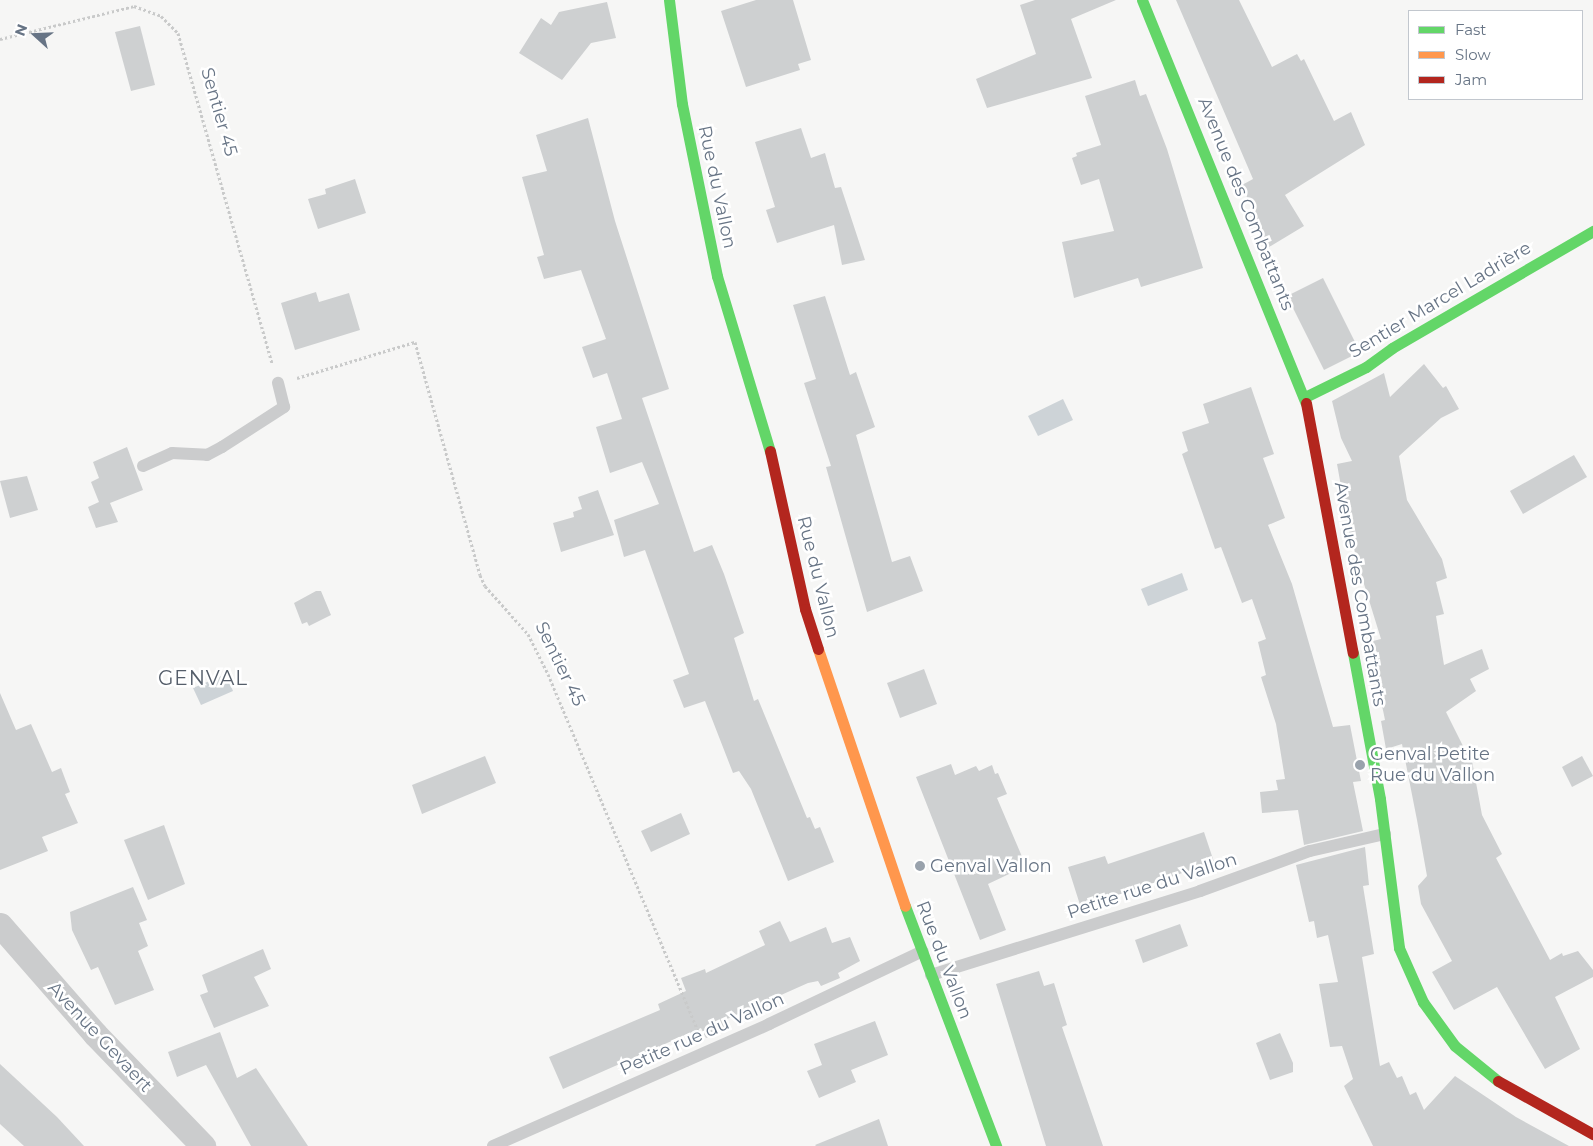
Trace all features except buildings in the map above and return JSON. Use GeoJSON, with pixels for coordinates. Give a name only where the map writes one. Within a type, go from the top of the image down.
{"type":"FeatureCollection","features":[{"type":"Feature","properties":{"kind":"street","name":"Rue du Vallon"},"geometry":{"type":"LineString","coordinates":[[670,0],[682,104],[717,276],[742,351],[778,478],[805,609],[894,878],[924,950],[931,975],[996,1146]]}},
{"type":"Feature","properties":{"kind":"street","name":"Avenue des Combattants"},"geometry":{"type":"LineString","coordinates":[[1142,0],[1305,397],[1385,834],[1399,948],[1423,1002],[1455,1046],[1480,1069],[1513,1091],[1593,1134]]}},
{"type":"Feature","properties":{"kind":"street","name":"Sentier Marcel Ladrière"},"geometry":{"type":"LineString","coordinates":[[1305,397],[1366,366],[1392,348],[1593,231]]}},
{"type":"Feature","properties":{"kind":"street","name":"Avenue Gevaert"},"geometry":{"type":"LineString","coordinates":[[0,925],[95,1034],[203,1146]]}},
{"type":"Feature","properties":{"kind":"lane"},"geometry":{"type":"LineString","coordinates":[[143,466],[172,452],[207,455],[222,447],[284,407],[278,384]]}},
{"type":"Feature","properties":{"kind":"lane","name":"Petite rue du Vallon"},"geometry":{"type":"LineString","coordinates":[[931,975],[1200,891],[1310,851],[1385,834]]}},
{"type":"Feature","properties":{"kind":"lane","name":"Petite rue du Vallon"},"geometry":{"type":"LineString","coordinates":[[493,1146],[900,964],[924,950]]}},
{"type":"Feature","properties":{"kind":"path","name":"Sentier 45"},"geometry":{"type":"LineString","coordinates":[[0,39],[134,6],[162,16],[178,33],[278,384],[415,342],[480,575],[485,586],[528,634],[548,674],[706,1051]]}},
{"type":"Feature","properties":{"kind":"shaded area"},"geometry":{"type":"Polygon","coordinates":[[[1063,399],[1073,420],[1038,436],[1028,416],[1063,399]]]}},
{"type":"Feature","properties":{"kind":"shaded area"},"geometry":{"type":"Polygon","coordinates":[[[1182,573],[1188,590],[1148,606],[1141,589],[1182,573]]]}},
{"type":"Feature","properties":{"kind":"shaded area"},"geometry":{"type":"Polygon","coordinates":[[[226,674],[233,691],[201,705],[193,688],[226,674]]]}},
{"type":"Feature","properties":{"kind":"traffic: fast"},"geometry":{"type":"LineString","coordinates":[[669,0],[682,104],[717,276],[770,451]]}},
{"type":"Feature","properties":{"kind":"traffic: fast"},"geometry":{"type":"LineString","coordinates":[[1142,0],[1306,403]]}},
{"type":"Feature","properties":{"kind":"traffic: fast"},"geometry":{"type":"LineString","coordinates":[[1305,397],[1366,367],[1392,348],[1593,231]]}},
{"type":"Feature","properties":{"kind":"traffic: fast"},"geometry":{"type":"LineString","coordinates":[[1353,653],[1380,799],[1399,948],[1423,1002],[1455,1046],[1498,1081]]}},
{"type":"Feature","properties":{"kind":"traffic: fast"},"geometry":{"type":"LineString","coordinates":[[905,906],[996,1146]]}},
{"type":"Feature","properties":{"kind":"traffic: slow"},"geometry":{"type":"LineString","coordinates":[[818,649],[905,906]]}},
{"type":"Feature","properties":{"kind":"traffic: jam"},"geometry":{"type":"LineString","coordinates":[[1306,403],[1353,653]]}},
{"type":"Feature","properties":{"kind":"traffic: jam"},"geometry":{"type":"LineString","coordinates":[[770,451],[805,609],[818,649]]}},
{"type":"Feature","properties":{"kind":"traffic: jam"},"geometry":{"type":"LineString","coordinates":[[1498,1081],[1593,1134]]}},
{"type":"Feature","properties":{"kind":"place","name":"Genval Petite Rue du Vallon"},"geometry":{"type":"Point","coordinates":[1360,765]}},
{"type":"Feature","properties":{"kind":"place","name":"Genval Vallon"},"geometry":{"type":"Point","coordinates":[920,866]}},
{"type":"Feature","properties":{"kind":"district","name":"GENVAL"},"geometry":{"type":"Point","coordinates":[203,678]}}]}
